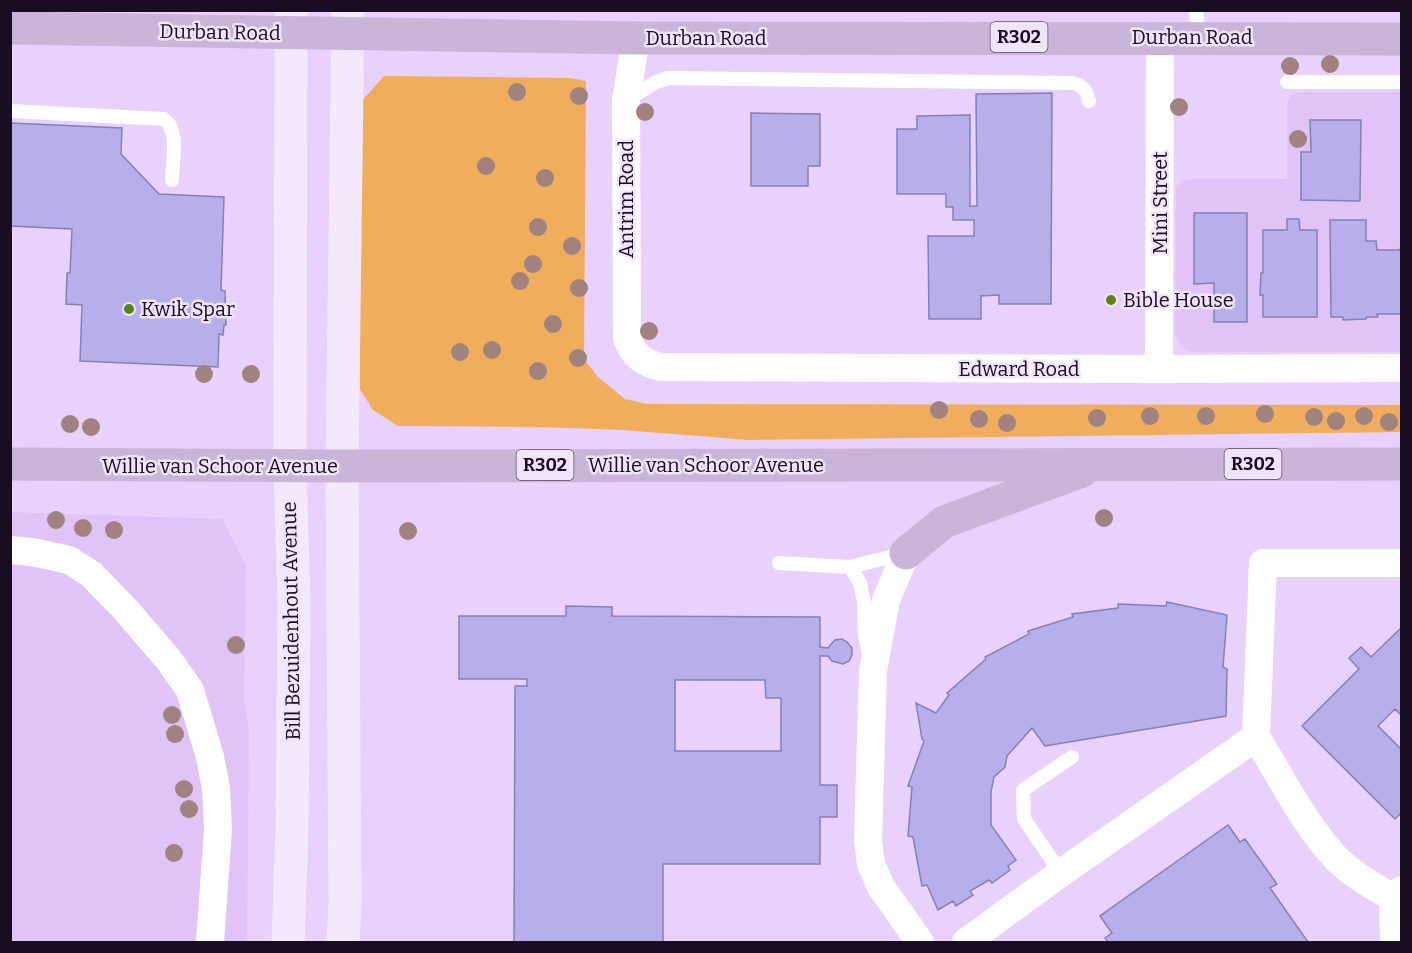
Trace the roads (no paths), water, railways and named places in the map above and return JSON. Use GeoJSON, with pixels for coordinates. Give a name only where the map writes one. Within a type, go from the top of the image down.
{"type":"FeatureCollection","features":[{"type":"Feature","properties":{"kind":"main road","name":"Bill Bezuidenhout Avenue"},"geometry":{"type":"LineString","coordinates":[[288,942],[292,827],[294,602],[290,465],[291,22]]}},
{"type":"Feature","properties":{"kind":"main road","name":"Durban Road"},"geometry":{"type":"LineString","coordinates":[[10,28],[347,22],[636,38],[1160,37],[1198,24],[1401,39]]}},
{"type":"Feature","properties":{"kind":"main road"},"geometry":{"type":"LineString","coordinates":[[343,942],[345,903],[342,466],[347,22]]}},
{"type":"Feature","properties":{"kind":"main road","name":"Willie van Schoor Avenue"},"geometry":{"type":"LineString","coordinates":[[10,464],[167,466],[1401,464]]}},
{"type":"Feature","properties":{"kind":"main road"},"geometry":{"type":"LineString","coordinates":[[906,553],[944,522],[1104,464]]}},
{"type":"Feature","properties":{"kind":"street","name":"Mini Street"},"geometry":{"type":"LineString","coordinates":[[1160,37],[1160,369]]}},
{"type":"Feature","properties":{"kind":"street","name":"Antrim Road"},"geometry":{"type":"LineString","coordinates":[[636,38],[626,101],[627,338],[631,349],[639,358]]}},
{"type":"Feature","properties":{"kind":"street","name":"Edward Road"},"geometry":{"type":"LineString","coordinates":[[639,358],[661,367],[1401,368]]}},
{"type":"Feature","properties":{"kind":"street"},"geometry":{"type":"LineString","coordinates":[[10,550],[69,560],[92,574],[168,659],[190,690],[208,747],[216,788],[218,829],[210,942]]}},
{"type":"Feature","properties":{"kind":"street"},"geometry":{"type":"LineString","coordinates":[[906,553],[886,600],[873,671],[868,841],[871,864],[881,887],[920,942]]}},
{"type":"Feature","properties":{"kind":"street"},"geometry":{"type":"LineString","coordinates":[[1394,942],[1397,894],[1359,877],[1336,858],[1312,828],[1256,737],[1263,563],[1401,563]]}},
{"type":"Feature","properties":{"kind":"street"},"geometry":{"type":"LineString","coordinates":[[966,942],[1256,737]]}},
{"type":"Feature","properties":{"kind":"lane"},"geometry":{"type":"LineString","coordinates":[[626,101],[656,82],[668,78],[1073,82],[1084,88],[1089,101]]}},
{"type":"Feature","properties":{"kind":"lane"},"geometry":{"type":"LineString","coordinates":[[1287,82],[1401,82]]}},
{"type":"Feature","properties":{"kind":"lane"},"geometry":{"type":"LineString","coordinates":[[10,111],[164,118],[169,122],[173,135],[172,180]]}},
{"type":"Feature","properties":{"kind":"lane"},"geometry":{"type":"LineString","coordinates":[[779,563],[850,567],[906,553]]}},
{"type":"Feature","properties":{"kind":"lane"},"geometry":{"type":"LineString","coordinates":[[850,567],[860,583],[864,602],[865,636],[873,671]]}},
{"type":"Feature","properties":{"kind":"lane"},"geometry":{"type":"LineString","coordinates":[[1061,873],[1024,819],[1023,790],[1072,757]]}},
{"type":"Feature","properties":{"kind":"place","name":"Bible House"},"geometry":{"type":"Point","coordinates":[1111,300]}},
{"type":"Feature","properties":{"kind":"place","name":"Kwik Spar"},"geometry":{"type":"Point","coordinates":[129,309]}}]}
